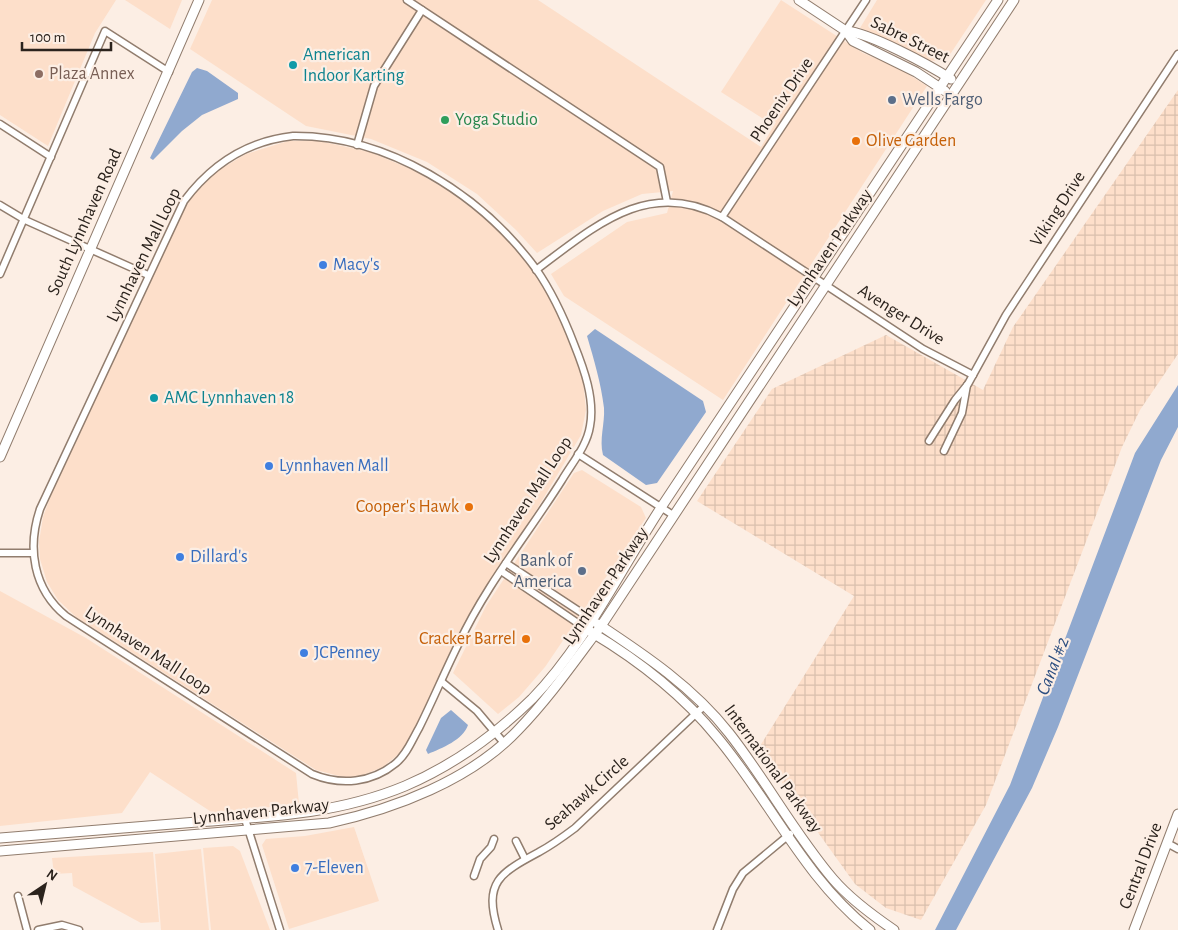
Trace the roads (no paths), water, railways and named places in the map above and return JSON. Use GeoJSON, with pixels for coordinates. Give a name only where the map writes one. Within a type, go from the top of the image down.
{"type":"FeatureCollection","features":[{"type":"Feature","properties":{"kind":"main road","name":"South Lynnhaven Road"},"geometry":{"type":"LineString","coordinates":[[0,457],[199,0]]}},
{"type":"Feature","properties":{"kind":"main road","name":"Sabre Street"},"geometry":{"type":"LineString","coordinates":[[799,0],[846,32],[853,41],[916,72],[951,95]]}},
{"type":"Feature","properties":{"kind":"main road","name":"Lynnhaven Parkway"},"geometry":{"type":"LineString","coordinates":[[0,838],[245,819],[325,810],[380,796],[449,764],[495,731],[534,696],[591,620],[660,509],[998,0]]}},
{"type":"Feature","properties":{"kind":"main road","name":"Lynnhaven Parkway"},"geometry":{"type":"LineString","coordinates":[[0,852],[306,827],[375,811],[458,776],[482,761],[504,743],[536,711],[564,678],[601,626],[1014,0]]}},
{"type":"Feature","properties":{"kind":"main road","name":"Sabre Street"},"geometry":{"type":"LineString","coordinates":[[846,32],[859,32],[922,61],[959,84]]}},
{"type":"Feature","properties":{"kind":"main road","name":"International Parkway"},"geometry":{"type":"LineString","coordinates":[[591,620],[665,671],[705,705],[729,733],[833,879],[872,915],[894,930]]}},
{"type":"Feature","properties":{"kind":"main road","name":"International Parkway"},"geometry":{"type":"LineString","coordinates":[[585,628],[656,677],[696,714],[718,738],[826,889],[870,930]]}},
{"type":"Feature","properties":{"kind":"main road","name":"Central Drive"},"geometry":{"type":"LineString","coordinates":[[1134,930],[1178,814]]}},
{"type":"Feature","properties":{"kind":"street"},"geometry":{"type":"LineString","coordinates":[[407,0],[660,168],[667,202]]}},
{"type":"Feature","properties":{"kind":"street","name":"Phoenix Drive"},"geometry":{"type":"LineString","coordinates":[[722,217],[866,0]]}},
{"type":"Feature","properties":{"kind":"street"},"geometry":{"type":"LineString","coordinates":[[357,145],[374,86],[422,10]]}},
{"type":"Feature","properties":{"kind":"street"},"geometry":{"type":"LineString","coordinates":[[0,274],[25,220],[105,31],[169,72]]}},
{"type":"Feature","properties":{"kind":"street","name":"Viking Drive"},"geometry":{"type":"LineString","coordinates":[[929,441],[955,400],[968,384],[1006,315],[1178,54]]}},
{"type":"Feature","properties":{"kind":"street"},"geometry":{"type":"LineString","coordinates":[[0,124],[51,157]]}},
{"type":"Feature","properties":{"kind":"street","name":"Lynnhaven Mall Loop"},"geometry":{"type":"LineString","coordinates":[[293,136],[316,137],[357,145],[404,162],[447,185],[496,224],[536,270],[556,302],[567,326],[588,389],[590,426],[585,442],[578,454],[506,563],[465,631],[442,682],[407,750],[396,763],[380,773],[358,781],[328,780],[304,768],[66,616],[53,604],[43,589],[37,575],[33,553],[35,528],[40,509],[148,274],[184,201],[200,181],[236,153],[263,142],[293,136]]}},
{"type":"Feature","properties":{"kind":"street","name":"Avenger Drive"},"geometry":{"type":"LineString","coordinates":[[536,270],[614,216],[636,206],[667,202],[700,206],[722,217],[923,348],[973,375]]}},
{"type":"Feature","properties":{"kind":"street"},"geometry":{"type":"LineString","coordinates":[[0,205],[25,220],[148,274]]}},
{"type":"Feature","properties":{"kind":"street","name":"Viking Drive"},"geometry":{"type":"LineString","coordinates":[[944,450],[962,413],[968,384]]}},
{"type":"Feature","properties":{"kind":"street"},"geometry":{"type":"LineString","coordinates":[[578,454],[660,509],[673,515]]}},
{"type":"Feature","properties":{"kind":"street"},"geometry":{"type":"LineString","coordinates":[[0,553],[33,553]]}},
{"type":"Feature","properties":{"kind":"street"},"geometry":{"type":"LineString","coordinates":[[506,563],[591,620]]}},
{"type":"Feature","properties":{"kind":"street"},"geometry":{"type":"LineString","coordinates":[[501,571],[585,628]]}},
{"type":"Feature","properties":{"kind":"street"},"geometry":{"type":"LineString","coordinates":[[442,682],[469,703],[504,743]]}},
{"type":"Feature","properties":{"kind":"street","name":"Seahawk Circle"},"geometry":{"type":"LineString","coordinates":[[498,930],[493,913],[492,897],[496,884],[508,868],[553,844],[575,828],[705,705]]}},
{"type":"Feature","properties":{"kind":"street"},"geometry":{"type":"LineString","coordinates":[[245,819],[280,930]]}},
{"type":"Feature","properties":{"kind":"street"},"geometry":{"type":"LineString","coordinates":[[717,930],[733,889],[743,873],[796,829]]}},
{"type":"Feature","properties":{"kind":"street"},"geometry":{"type":"LineString","coordinates":[[474,876],[480,859],[491,848],[494,839]]}},
{"type":"Feature","properties":{"kind":"street"},"geometry":{"type":"LineString","coordinates":[[516,841],[525,859]]}},
{"type":"Feature","properties":{"kind":"street"},"geometry":{"type":"LineString","coordinates":[[1167,843],[1178,849]]}},
{"type":"Feature","properties":{"kind":"street"},"geometry":{"type":"LineString","coordinates":[[18,896],[28,930]]}},
{"type":"Feature","properties":{"kind":"street"},"geometry":{"type":"LineString","coordinates":[[38,930],[62,925],[79,930]]}},
{"type":"Feature","properties":{"kind":"water"},"geometry":{"type":"Polygon","coordinates":[[[197,68],[207,71],[238,93],[238,99],[202,115],[182,131],[153,160],[150,158],[192,72],[197,68]]]}},
{"type":"Feature","properties":{"kind":"water"},"geometry":{"type":"Polygon","coordinates":[[[595,329],[703,401],[706,412],[657,483],[646,485],[603,455],[604,408],[587,336],[595,329]]]}},
{"type":"Feature","properties":{"kind":"water"},"geometry":{"type":"Polygon","coordinates":[[[1178,385],[1178,427],[1161,460],[1058,727],[1032,788],[956,930],[935,930],[1010,785],[1135,453],[1178,385]]]}},
{"type":"Feature","properties":{"kind":"water"},"geometry":{"type":"Polygon","coordinates":[[[451,710],[468,725],[457,739],[428,754],[426,750],[441,718],[451,710]]]}},
{"type":"Feature","properties":{"kind":"place","name":"American Indoor Karting"},"geometry":{"type":"Point","coordinates":[293,65]}},
{"type":"Feature","properties":{"kind":"place","name":"Plaza Annex"},"geometry":{"type":"Point","coordinates":[39,74]}},
{"type":"Feature","properties":{"kind":"place","name":"Wells Fargo"},"geometry":{"type":"Point","coordinates":[892,100]}},
{"type":"Feature","properties":{"kind":"place","name":"Yoga Studio"},"geometry":{"type":"Point","coordinates":[445,120]}},
{"type":"Feature","properties":{"kind":"place","name":"Olive Garden"},"geometry":{"type":"Point","coordinates":[856,141]}},
{"type":"Feature","properties":{"kind":"place","name":"Macy's"},"geometry":{"type":"Point","coordinates":[323,265]}},
{"type":"Feature","properties":{"kind":"place","name":"AMC Lynnhaven 18"},"geometry":{"type":"Point","coordinates":[154,398]}},
{"type":"Feature","properties":{"kind":"place","name":"Lynnhaven Mall"},"geometry":{"type":"Point","coordinates":[269,466]}},
{"type":"Feature","properties":{"kind":"place","name":"Cooper's Hawk"},"geometry":{"type":"Point","coordinates":[469,507]}},
{"type":"Feature","properties":{"kind":"place","name":"Dillard's"},"geometry":{"type":"Point","coordinates":[180,557]}},
{"type":"Feature","properties":{"kind":"place","name":"Bank of America"},"geometry":{"type":"Point","coordinates":[582,571]}},
{"type":"Feature","properties":{"kind":"place","name":"Cracker Barrel"},"geometry":{"type":"Point","coordinates":[526,639]}},
{"type":"Feature","properties":{"kind":"place","name":"JCPenney"},"geometry":{"type":"Point","coordinates":[304,653]}},
{"type":"Feature","properties":{"kind":"place","name":"7-Eleven"},"geometry":{"type":"Point","coordinates":[295,868]}},
{"type":"Feature","properties":{"kind":"water label","name":"Canal #2"},"geometry":{"type":"Point","coordinates":[1053,666]}}]}
